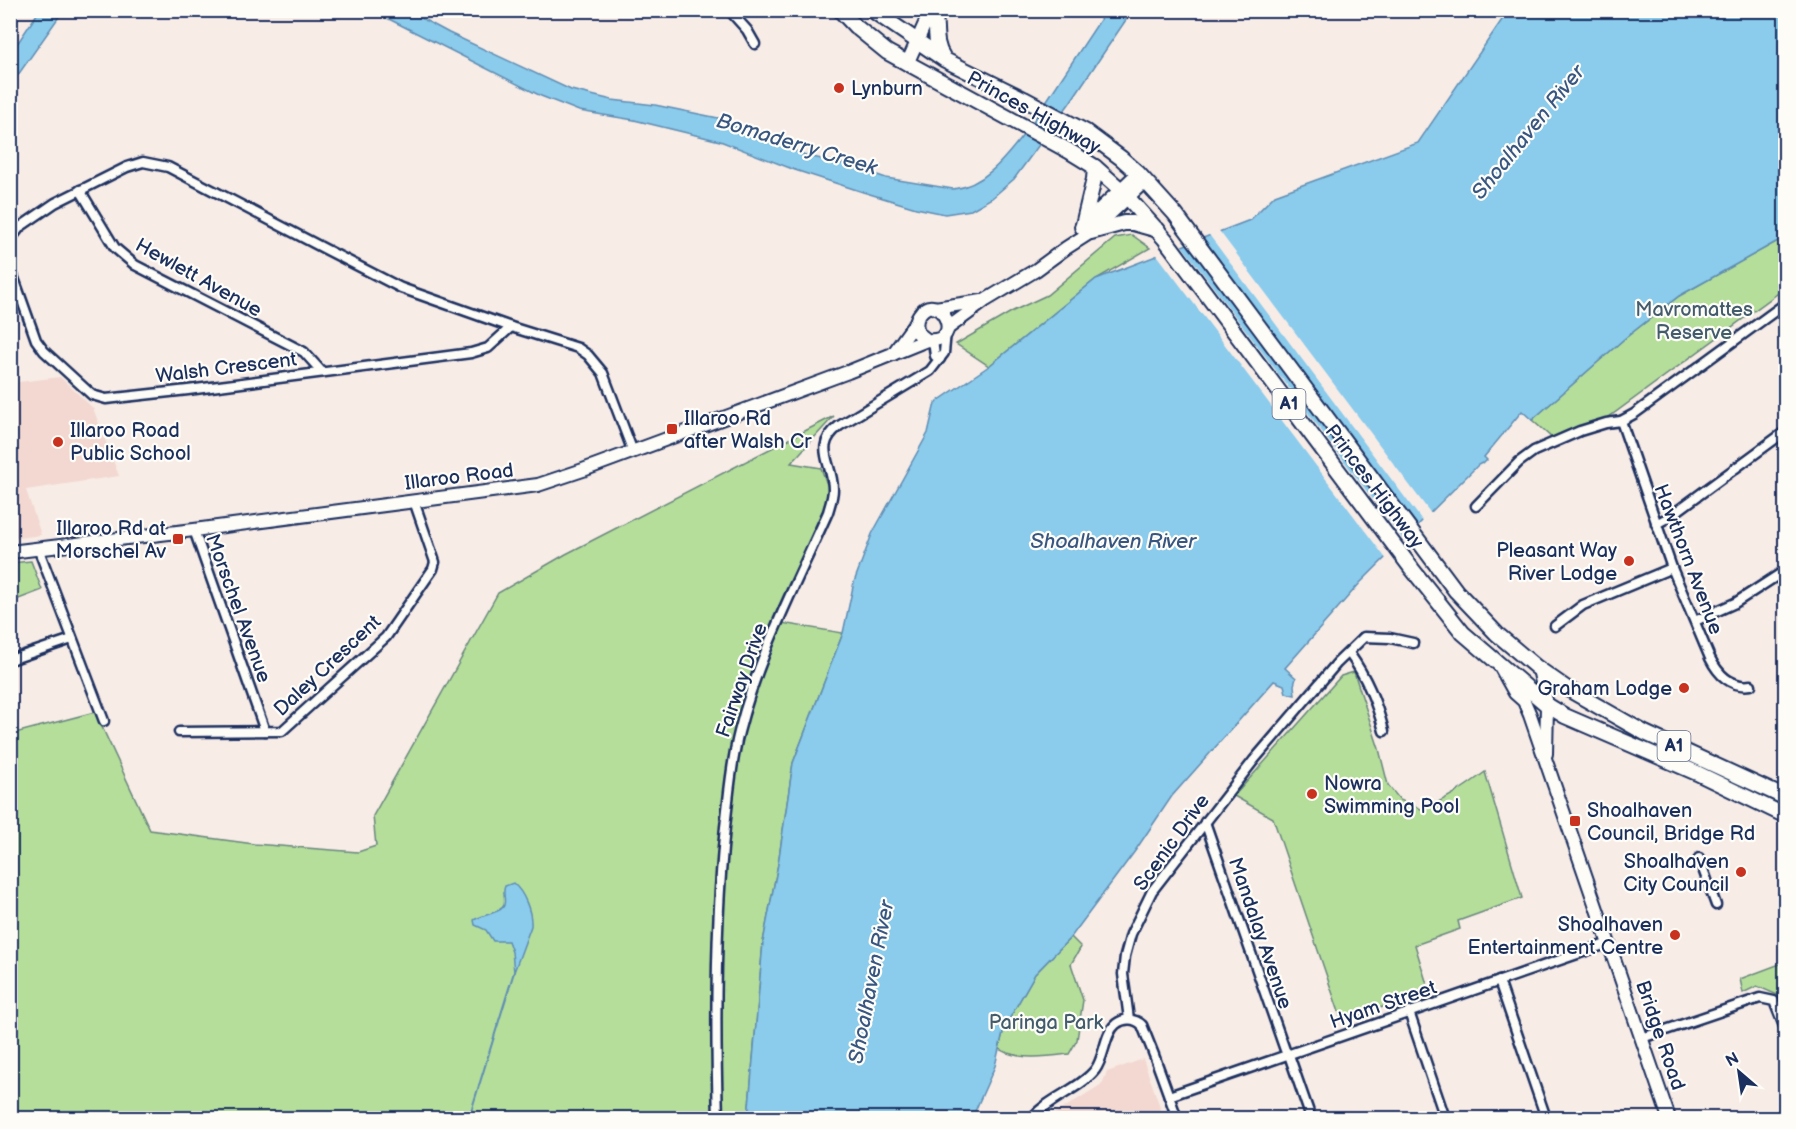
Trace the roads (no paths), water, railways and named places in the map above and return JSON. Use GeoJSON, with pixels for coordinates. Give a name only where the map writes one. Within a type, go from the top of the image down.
{"type":"FeatureCollection","features":[{"type":"Feature","properties":{"kind":"highway","name":"Princes Highway"},"geometry":{"type":"LineString","coordinates":[[840,10],[855,26],[887,52],[1095,167],[1124,194],[1162,235],[1412,569],[1463,633],[1500,665],[1547,705],[1588,727],[1697,773],[1785,816]]}},
{"type":"Feature","properties":{"kind":"highway","name":"Princes Highway"},"geometry":{"type":"LineString","coordinates":[[872,10],[945,60],[1086,132],[1142,177],[1175,214],[1456,591],[1511,648],[1566,687],[1645,733],[1785,798]]}},
{"type":"Feature","properties":{"kind":"highway"},"geometry":{"type":"LineString","coordinates":[[933,10],[938,49],[945,60]]}},
{"type":"Feature","properties":{"kind":"highway"},"geometry":{"type":"LineString","coordinates":[[1095,167],[1087,229],[1133,223],[1162,235]]}},
{"type":"Feature","properties":{"kind":"main road"},"geometry":{"type":"LineString","coordinates":[[914,39],[923,10]]}},
{"type":"Feature","properties":{"kind":"main road"},"geometry":{"type":"LineString","coordinates":[[903,62],[914,39],[933,10]]}},
{"type":"Feature","properties":{"kind":"main road","name":"Illaroo Road"},"geometry":{"type":"LineString","coordinates":[[10,552],[538,485],[561,478],[930,340],[939,339],[947,330],[986,300],[1036,270],[1066,248],[1142,177]]}},
{"type":"Feature","properties":{"kind":"main road","name":"Illaroo Road"},"geometry":{"type":"LineString","coordinates":[[892,355],[921,312],[926,309],[986,300]]}},
{"type":"Feature","properties":{"kind":"main road"},"geometry":{"type":"LineString","coordinates":[[935,308],[947,318],[947,330]]}},
{"type":"Feature","properties":{"kind":"main road"},"geometry":{"type":"LineString","coordinates":[[916,322],[918,333],[930,340]]}},
{"type":"Feature","properties":{"kind":"main road","name":"Bridge Road"},"geometry":{"type":"LineString","coordinates":[[1500,665],[1515,693],[1524,701],[1669,1119]]}},
{"type":"Feature","properties":{"kind":"main road","name":"Bridge Road"},"geometry":{"type":"LineString","coordinates":[[1539,669],[1547,705],[1545,761]]}},
{"type":"Feature","properties":{"kind":"street"},"geometry":{"type":"LineString","coordinates":[[729,10],[747,30],[755,44]]}},
{"type":"Feature","properties":{"kind":"street"},"geometry":{"type":"LineString","coordinates":[[10,240],[20,227],[55,203],[126,167],[143,162],[168,167],[401,288],[578,348],[588,355],[603,373],[633,452]]}},
{"type":"Feature","properties":{"kind":"street","name":"Hewlett Avenue"},"geometry":{"type":"LineString","coordinates":[[80,190],[115,248],[135,265],[304,352],[322,372]]}},
{"type":"Feature","properties":{"kind":"street","name":"Walsh Crescent"},"geometry":{"type":"LineString","coordinates":[[10,267],[36,340],[44,351],[92,395],[106,399],[471,353],[488,348],[511,327]]}},
{"type":"Feature","properties":{"kind":"street"},"geometry":{"type":"LineString","coordinates":[[1476,507],[1520,462],[1534,451],[1580,431],[1621,421],[1634,414],[1785,303]]}},
{"type":"Feature","properties":{"kind":"street"},"geometry":{"type":"LineString","coordinates":[[930,340],[935,356],[940,359],[944,353],[947,330]]}},
{"type":"Feature","properties":{"kind":"street","name":"Fairway Drive"},"geometry":{"type":"LineString","coordinates":[[718,1119],[718,903],[729,783],[734,752],[746,706],[767,648],[828,513],[832,499],[832,482],[824,448],[829,436],[839,426],[930,371],[940,359]]}},
{"type":"Feature","properties":{"kind":"street","name":"Hawthorn Avenue"},"geometry":{"type":"LineString","coordinates":[[1621,421],[1672,568],[1715,669],[1735,684],[1743,686],[1751,684]]}},
{"type":"Feature","properties":{"kind":"street"},"geometry":{"type":"LineString","coordinates":[[1656,524],[1669,517],[1785,431]]}},
{"type":"Feature","properties":{"kind":"street","name":"Daley Crescent"},"geometry":{"type":"LineString","coordinates":[[179,732],[282,731],[386,637],[433,569],[435,562],[414,501]]}},
{"type":"Feature","properties":{"kind":"street","name":"Morschel Avenue"},"geometry":{"type":"LineString","coordinates":[[194,530],[266,731]]}},
{"type":"Feature","properties":{"kind":"street"},"geometry":{"type":"LineString","coordinates":[[38,548],[104,721]]}},
{"type":"Feature","properties":{"kind":"street"},"geometry":{"type":"LineString","coordinates":[[1555,626],[1591,601],[1672,568]]}},
{"type":"Feature","properties":{"kind":"street"},"geometry":{"type":"LineString","coordinates":[[1695,621],[1735,603],[1785,570]]}},
{"type":"Feature","properties":{"kind":"street","name":"Scenic Drive"},"geometry":{"type":"LineString","coordinates":[[1129,1020],[1123,974],[1125,956],[1131,934],[1152,891],[1261,751],[1337,663],[1364,638],[1390,638],[1413,643]]}},
{"type":"Feature","properties":{"kind":"street"},"geometry":{"type":"LineString","coordinates":[[10,660],[72,639]]}},
{"type":"Feature","properties":{"kind":"street"},"geometry":{"type":"LineString","coordinates":[[1349,653],[1362,671],[1376,703],[1384,731]]}},
{"type":"Feature","properties":{"kind":"street","name":"Mandalay Avenue"},"geometry":{"type":"LineString","coordinates":[[1205,822],[1311,1119]]}},
{"type":"Feature","properties":{"kind":"street"},"geometry":{"type":"LineString","coordinates":[[1699,858],[1716,905]]}},
{"type":"Feature","properties":{"kind":"street","name":"Hyam Street"},"geometry":{"type":"LineString","coordinates":[[1169,1096],[1609,943]]}},
{"type":"Feature","properties":{"kind":"street"},"geometry":{"type":"LineString","coordinates":[[1499,981],[1546,1119]]}},
{"type":"Feature","properties":{"kind":"street"},"geometry":{"type":"LineString","coordinates":[[1641,1038],[1760,998],[1774,1000],[1785,1031]]}},
{"type":"Feature","properties":{"kind":"street"},"geometry":{"type":"LineString","coordinates":[[1408,1012],[1445,1119]]}},
{"type":"Feature","properties":{"kind":"street"},"geometry":{"type":"LineString","coordinates":[[1032,1119],[1049,1102],[1080,1083],[1095,1070],[1114,1026],[1119,1022],[1129,1020],[1142,1025],[1177,1119]]}},
{"type":"Feature","properties":{"kind":"water"},"geometry":{"type":"Polygon","coordinates":[[[39,11],[63,11],[11,85],[11,53],[39,11]]]}},
{"type":"Feature","properties":{"kind":"water"},"geometry":{"type":"Polygon","coordinates":[[[373,11],[411,11],[449,33],[571,90],[612,100],[655,105],[723,119],[742,130],[808,156],[849,165],[886,178],[953,189],[976,182],[1004,158],[1028,129],[1106,11],[1132,11],[1069,104],[1014,179],[992,198],[971,210],[945,214],[916,208],[795,170],[720,141],[634,120],[579,111],[541,96],[373,11]]]}},
{"type":"Feature","properties":{"kind":"water","name":"Shoalhaven River"},"geometry":{"type":"Polygon","coordinates":[[[1508,11],[1785,11],[1785,237],[1679,296],[1624,339],[1532,420],[1522,411],[1484,457],[1487,460],[1478,465],[1360,583],[1285,668],[1296,678],[1295,695],[1286,693],[1284,685],[1274,681],[1172,796],[1135,851],[1071,937],[1035,974],[1004,1028],[995,1066],[972,1118],[748,1118],[763,942],[778,864],[793,763],[843,633],[854,582],[872,534],[928,433],[935,403],[989,366],[1096,279],[1250,220],[1275,195],[1418,143],[1508,11]]]}},
{"type":"Feature","properties":{"kind":"water"},"geometry":{"type":"Polygon","coordinates":[[[513,883],[524,897],[531,921],[514,972],[512,952],[508,941],[493,941],[486,930],[475,925],[474,920],[502,908],[505,886],[513,883]]]}},
{"type":"Feature","properties":{"kind":"waterway"},"geometry":{"type":"LineString","coordinates":[[469,1118],[514,972]]}},
{"type":"Feature","properties":{"kind":"place","name":"Lynburn"},"geometry":{"type":"Point","coordinates":[839,88]}},
{"type":"Feature","properties":{"kind":"place","name":"Illaroo Rd after Walsh Cr"},"geometry":{"type":"Point","coordinates":[672,429]}},
{"type":"Feature","properties":{"kind":"place","name":"Illaroo Road Public School"},"geometry":{"type":"Point","coordinates":[58,442]}},
{"type":"Feature","properties":{"kind":"place","name":"Illaroo Rd at Morschel Av"},"geometry":{"type":"Point","coordinates":[178,539]}},
{"type":"Feature","properties":{"kind":"place","name":"Pleasant Way River Lodge"},"geometry":{"type":"Point","coordinates":[1629,561]}},
{"type":"Feature","properties":{"kind":"place","name":"Graham Lodge"},"geometry":{"type":"Point","coordinates":[1684,688]}},
{"type":"Feature","properties":{"kind":"place","name":"Nowra Swimming Pool"},"geometry":{"type":"Point","coordinates":[1312,794]}},
{"type":"Feature","properties":{"kind":"place","name":"Shoalhaven Council, Bridge Rd"},"geometry":{"type":"Point","coordinates":[1575,821]}},
{"type":"Feature","properties":{"kind":"place","name":"Shoalhaven City Council"},"geometry":{"type":"Point","coordinates":[1741,872]}},
{"type":"Feature","properties":{"kind":"place","name":"Shoalhaven Entertainment Centre"},"geometry":{"type":"Point","coordinates":[1675,935]}},
{"type":"Feature","properties":{"kind":"water label","name":"Bomaderry Creek"},"geometry":{"type":"Point","coordinates":[797,144]}},
{"type":"Feature","properties":{"kind":"park label","name":"Mavromattes Reserve"},"geometry":{"type":"Point","coordinates":[1694,320]}},
{"type":"Feature","properties":{"kind":"park label","name":"Paringa Park"},"geometry":{"type":"Point","coordinates":[1046,1022]}}]}
